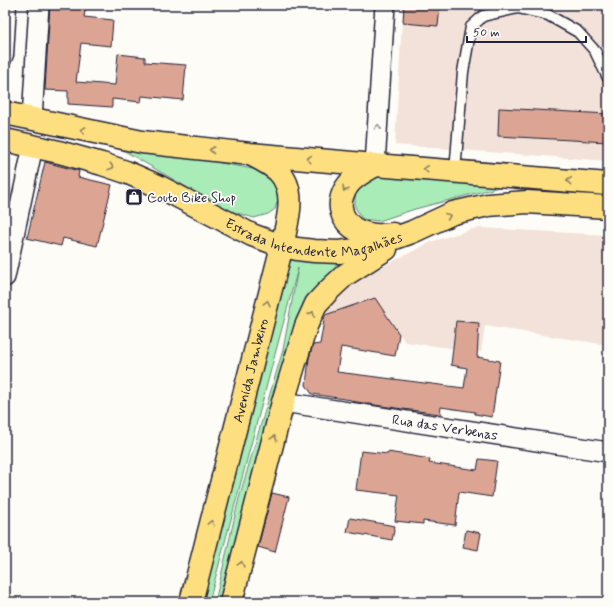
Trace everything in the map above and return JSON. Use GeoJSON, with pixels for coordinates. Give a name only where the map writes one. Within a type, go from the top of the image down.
{"type":"FeatureCollection","features":[{"type":"Feature","properties":{"kind":"main road"},"geometry":{"type":"LineString","coordinates":[[5,113],[142,142],[250,154],[608,184]]}},
{"type":"Feature","properties":{"kind":"main road","name":"Estrada Intendente Magalhães"},"geometry":{"type":"LineString","coordinates":[[5,140],[102,164],[126,172],[158,186],[252,235],[282,246],[314,251],[339,252],[365,249],[412,232],[453,213],[488,205],[527,202],[608,207]]}},
{"type":"Feature","properties":{"kind":"main road","name":"Avenida Jambeiro"},"geometry":{"type":"LineString","coordinates":[[191,602],[282,246],[290,205],[290,194],[287,184],[278,171],[250,154]]}},
{"type":"Feature","properties":{"kind":"main road"},"geometry":{"type":"LineString","coordinates":[[375,165],[348,184],[341,195],[340,210],[345,220],[354,229],[369,234],[412,232]]}},
{"type":"Feature","properties":{"kind":"main road"},"geometry":{"type":"LineString","coordinates":[[231,602],[283,402],[306,326],[316,304],[345,275],[412,232]]}},
{"type":"Feature","properties":{"kind":"street"},"geometry":{"type":"LineString","coordinates":[[32,119],[39,5]]}},
{"type":"Feature","properties":{"kind":"street"},"geometry":{"type":"LineString","coordinates":[[375,165],[385,5]]}},
{"type":"Feature","properties":{"kind":"street"},"geometry":{"type":"LineString","coordinates":[[5,277],[32,146]]}},
{"type":"Feature","properties":{"kind":"street","name":"Rua das Verbenas"},"geometry":{"type":"LineString","coordinates":[[283,402],[608,452]]}},
{"type":"Feature","properties":{"kind":"lane"},"geometry":{"type":"LineString","coordinates":[[5,62],[8,56],[12,5]]}},
{"type":"Feature","properties":{"kind":"lane"},"geometry":{"type":"LineString","coordinates":[[454,172],[463,72],[471,28],[483,16],[518,8],[548,15],[578,32],[595,51],[608,78]]}},
{"type":"Feature","properties":{"kind":"shaded area"},"geometry":{"type":"Polygon","coordinates":[[[403,5],[608,5],[608,161],[395,145],[403,5]]]}},
{"type":"Feature","properties":{"kind":"shaded area"},"geometry":{"type":"Polygon","coordinates":[[[481,228],[608,235],[608,345],[485,326],[481,352],[405,342],[375,298],[325,315],[343,287],[431,242],[472,229],[481,228]]]}},
{"type":"Feature","properties":{"kind":"green space"},"geometry":{"type":"Polygon","coordinates":[[[109,142],[253,169],[275,182],[278,199],[275,209],[268,214],[254,218],[224,209],[109,142]]]}},
{"type":"Feature","properties":{"kind":"green space"},"geometry":{"type":"Polygon","coordinates":[[[385,175],[503,186],[415,209],[379,221],[362,219],[355,207],[355,193],[367,181],[385,175]]]}},
{"type":"Feature","properties":{"kind":"green space"},"geometry":{"type":"Polygon","coordinates":[[[361,256],[332,275],[228,602],[215,602],[239,498],[283,350],[298,268],[209,602],[191,602],[283,258],[361,256]]]}},
{"type":"Feature","properties":{"kind":"building"},"geometry":{"type":"Polygon","coordinates":[[[50,5],[86,5],[84,17],[113,20],[111,46],[81,43],[76,82],[115,85],[118,54],[145,57],[145,62],[186,65],[183,100],[142,96],[141,102],[112,99],[112,107],[68,104],[68,91],[45,90],[50,5]]]}},
{"type":"Feature","properties":{"kind":"building"},"geometry":{"type":"Polygon","coordinates":[[[404,5],[440,5],[438,26],[403,23],[404,5]]]}},
{"type":"Feature","properties":{"kind":"building"},"geometry":{"type":"Polygon","coordinates":[[[499,108],[608,114],[608,142],[498,136],[499,108]]]}},
{"type":"Feature","properties":{"kind":"building"},"geometry":{"type":"Polygon","coordinates":[[[45,162],[79,171],[78,177],[112,185],[97,246],[63,238],[61,246],[27,238],[45,162]]]}},
{"type":"Feature","properties":{"kind":"building"},"geometry":{"type":"Polygon","coordinates":[[[375,298],[399,334],[395,356],[341,347],[337,372],[464,388],[467,368],[451,365],[456,321],[479,323],[477,357],[500,361],[492,417],[475,414],[475,412],[441,407],[440,414],[381,406],[312,394],[306,385],[309,358],[313,345],[320,344],[325,315],[375,298]]]}},
{"type":"Feature","properties":{"kind":"building"},"geometry":{"type":"Polygon","coordinates":[[[361,451],[388,454],[388,452],[430,459],[429,463],[477,470],[479,459],[497,461],[492,497],[459,492],[455,525],[423,521],[423,524],[395,521],[399,495],[356,490],[361,451]]]}},
{"type":"Feature","properties":{"kind":"building"},"geometry":{"type":"Polygon","coordinates":[[[272,493],[289,497],[275,552],[258,547],[272,493]]]}},
{"type":"Feature","properties":{"kind":"building"},"geometry":{"type":"Polygon","coordinates":[[[350,518],[395,526],[392,540],[347,532],[350,518]]]}},
{"type":"Feature","properties":{"kind":"building"},"geometry":{"type":"Polygon","coordinates":[[[466,530],[481,533],[478,550],[463,547],[466,530]]]}},
{"type":"Feature","properties":{"kind":"place","name":"Couto Bike Shop"},"geometry":{"type":"Point","coordinates":[134,197]}}]}
